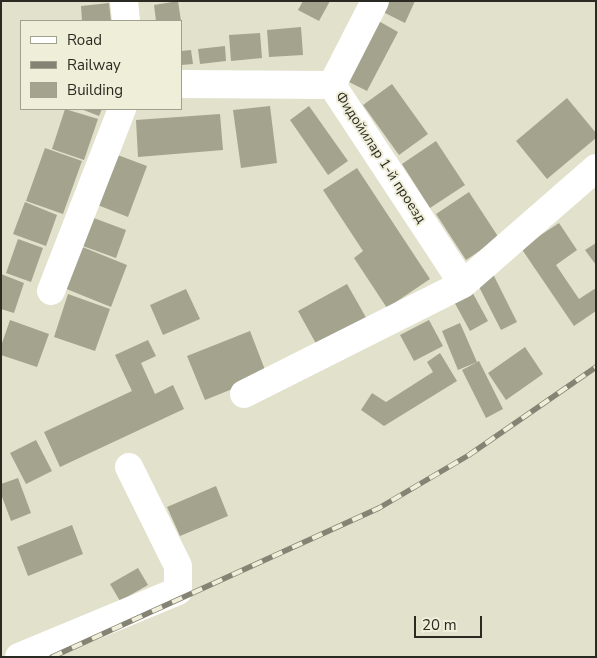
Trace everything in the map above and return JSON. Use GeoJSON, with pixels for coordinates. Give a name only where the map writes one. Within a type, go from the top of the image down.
{"type":"FeatureCollection","features":[{"type":"Feature","properties":{"kind":"street"},"geometry":{"type":"LineString","coordinates":[[124,1],[126,20]]}},
{"type":"Feature","properties":{"kind":"street","name":"Фидойилар 1-й проезд"},"geometry":{"type":"LineString","coordinates":[[374,1],[332,85],[463,284]]}},
{"type":"Feature","properties":{"kind":"street"},"geometry":{"type":"LineString","coordinates":[[182,84],[332,85]]}},
{"type":"Feature","properties":{"kind":"street"},"geometry":{"type":"LineString","coordinates":[[50,291],[122,110]]}},
{"type":"Feature","properties":{"kind":"street"},"geometry":{"type":"LineString","coordinates":[[244,394],[463,284],[596,168]]}},
{"type":"Feature","properties":{"kind":"street"},"geometry":{"type":"LineString","coordinates":[[19,657],[178,591],[178,566],[129,467]]}},
{"type":"Feature","properties":{"kind":"building"},"geometry":{"type":"Polygon","coordinates":[[[178,1],[181,20],[156,20],[154,5],[178,1]]]}},
{"type":"Feature","properties":{"kind":"building"},"geometry":{"type":"Polygon","coordinates":[[[303,1],[330,1],[319,21],[298,10],[303,1]]]}},
{"type":"Feature","properties":{"kind":"building"},"geometry":{"type":"Polygon","coordinates":[[[385,1],[415,1],[405,23],[381,11],[385,1]]]}},
{"type":"Feature","properties":{"kind":"building"},"geometry":{"type":"Polygon","coordinates":[[[109,3],[111,20],[82,20],[81,6],[109,3]]]}},
{"type":"Feature","properties":{"kind":"building"},"geometry":{"type":"Polygon","coordinates":[[[375,19],[398,32],[367,91],[343,79],[375,19]]]}},
{"type":"Feature","properties":{"kind":"building"},"geometry":{"type":"Polygon","coordinates":[[[301,27],[303,55],[269,57],[267,30],[301,27]]]}},
{"type":"Feature","properties":{"kind":"building"},"geometry":{"type":"Polygon","coordinates":[[[260,33],[262,58],[231,61],[229,35],[260,33]]]}},
{"type":"Feature","properties":{"kind":"building"},"geometry":{"type":"Polygon","coordinates":[[[225,46],[226,61],[200,64],[198,49],[225,46]]]}},
{"type":"Feature","properties":{"kind":"building"},"geometry":{"type":"Polygon","coordinates":[[[191,50],[193,64],[182,65],[182,51],[191,50]]]}},
{"type":"Feature","properties":{"kind":"building"},"geometry":{"type":"Polygon","coordinates":[[[392,84],[428,134],[399,155],[363,105],[392,84]]]}},
{"type":"Feature","properties":{"kind":"building"},"geometry":{"type":"Polygon","coordinates":[[[567,98],[596,133],[596,138],[547,179],[516,141],[567,98]]]}},
{"type":"Feature","properties":{"kind":"building"},"geometry":{"type":"Polygon","coordinates":[[[270,106],[277,163],[241,168],[233,110],[270,106]]]}},
{"type":"Feature","properties":{"kind":"building"},"geometry":{"type":"Polygon","coordinates":[[[309,106],[348,161],[328,175],[290,120],[309,106]]]}},
{"type":"Feature","properties":{"kind":"building"},"geometry":{"type":"Polygon","coordinates":[[[65,110],[98,119],[84,160],[52,149],[65,110]]]}},
{"type":"Feature","properties":{"kind":"building"},"geometry":{"type":"Polygon","coordinates":[[[84,110],[102,110],[99,116],[84,110]]]}},
{"type":"Feature","properties":{"kind":"building"},"geometry":{"type":"Polygon","coordinates":[[[220,114],[223,150],[138,157],[136,120],[220,114]]]}},
{"type":"Feature","properties":{"kind":"building"},"geometry":{"type":"Polygon","coordinates":[[[436,141],[465,185],[430,208],[402,164],[436,141]]]}},
{"type":"Feature","properties":{"kind":"building"},"geometry":{"type":"Polygon","coordinates":[[[45,148],[82,161],[63,214],[26,201],[45,148]]]}},
{"type":"Feature","properties":{"kind":"building"},"geometry":{"type":"Polygon","coordinates":[[[115,154],[147,166],[128,217],[95,204],[115,154]]]}},
{"type":"Feature","properties":{"kind":"building"},"geometry":{"type":"Polygon","coordinates":[[[357,168],[430,279],[387,308],[354,258],[363,251],[323,190],[357,168]]]}},
{"type":"Feature","properties":{"kind":"building"},"geometry":{"type":"Polygon","coordinates":[[[469,192],[499,238],[466,260],[436,214],[469,192]]]}},
{"type":"Feature","properties":{"kind":"building"},"geometry":{"type":"Polygon","coordinates":[[[25,202],[57,215],[46,246],[13,234],[25,202]]]}},
{"type":"Feature","properties":{"kind":"building"},"geometry":{"type":"Polygon","coordinates":[[[91,217],[126,230],[116,258],[80,245],[91,217]]]}},
{"type":"Feature","properties":{"kind":"building"},"geometry":{"type":"Polygon","coordinates":[[[559,223],[577,250],[556,265],[579,299],[596,288],[596,311],[574,326],[521,248],[559,223]]]}},
{"type":"Feature","properties":{"kind":"building"},"geometry":{"type":"Polygon","coordinates":[[[18,239],[43,248],[31,282],[6,273],[18,239]]]}},
{"type":"Feature","properties":{"kind":"building"},"geometry":{"type":"Polygon","coordinates":[[[596,243],[596,265],[585,250],[596,243]]]}},
{"type":"Feature","properties":{"kind":"building"},"geometry":{"type":"Polygon","coordinates":[[[80,246],[127,265],[111,307],[64,288],[80,246]]]}},
{"type":"Feature","properties":{"kind":"building"},"geometry":{"type":"Polygon","coordinates":[[[492,272],[517,322],[501,330],[476,281],[492,272]]]}},
{"type":"Feature","properties":{"kind":"building"},"geometry":{"type":"Polygon","coordinates":[[[1,274],[24,283],[14,313],[1,309],[1,274]]]}},
{"type":"Feature","properties":{"kind":"building"},"geometry":{"type":"Polygon","coordinates":[[[347,284],[368,321],[319,349],[298,311],[347,284]]]}},
{"type":"Feature","properties":{"kind":"building"},"geometry":{"type":"Polygon","coordinates":[[[470,288],[488,321],[470,331],[452,298],[470,288]]]}},
{"type":"Feature","properties":{"kind":"building"},"geometry":{"type":"Polygon","coordinates":[[[186,289],[200,319],[163,335],[150,305],[186,289]]]}},
{"type":"Feature","properties":{"kind":"building"},"geometry":{"type":"Polygon","coordinates":[[[68,294],[110,309],[95,351],[54,337],[68,294]]]}},
{"type":"Feature","properties":{"kind":"building"},"geometry":{"type":"Polygon","coordinates":[[[10,320],[49,334],[37,367],[1,355],[1,346],[10,320]]]}},
{"type":"Feature","properties":{"kind":"building"},"geometry":{"type":"Polygon","coordinates":[[[429,320],[443,346],[414,361],[400,335],[429,320]]]}},
{"type":"Feature","properties":{"kind":"building"},"geometry":{"type":"Polygon","coordinates":[[[460,323],[477,362],[458,370],[442,331],[460,323]]]}},
{"type":"Feature","properties":{"kind":"building"},"geometry":{"type":"Polygon","coordinates":[[[250,331],[267,375],[205,400],[187,356],[250,331]]]}},
{"type":"Feature","properties":{"kind":"building"},"geometry":{"type":"Polygon","coordinates":[[[148,340],[156,356],[141,363],[155,394],[173,385],[184,409],[60,467],[44,432],[132,391],[115,355],[148,340]]]}},
{"type":"Feature","properties":{"kind":"building"},"geometry":{"type":"Polygon","coordinates":[[[525,347],[543,374],[506,400],[488,373],[525,347]]]}},
{"type":"Feature","properties":{"kind":"building"},"geometry":{"type":"Polygon","coordinates":[[[440,353],[457,381],[384,426],[361,410],[372,393],[386,402],[433,372],[427,362],[440,353]]]}},
{"type":"Feature","properties":{"kind":"building"},"geometry":{"type":"Polygon","coordinates":[[[479,361],[503,409],[486,418],[462,370],[479,361]]]}},
{"type":"Feature","properties":{"kind":"building"},"geometry":{"type":"Polygon","coordinates":[[[36,440],[52,471],[26,484],[10,453],[36,440]]]}},
{"type":"Feature","properties":{"kind":"building"},"geometry":{"type":"Polygon","coordinates":[[[18,478],[31,513],[11,521],[1,494],[1,484],[18,478]]]}},
{"type":"Feature","properties":{"kind":"building"},"geometry":{"type":"Polygon","coordinates":[[[216,486],[228,516],[180,536],[167,507],[216,486]]]}},
{"type":"Feature","properties":{"kind":"building"},"geometry":{"type":"Polygon","coordinates":[[[72,525],[83,554],[28,576],[17,547],[72,525]]]}},
{"type":"Feature","properties":{"kind":"building"},"geometry":{"type":"Polygon","coordinates":[[[138,568],[148,585],[120,601],[110,584],[138,568]]]}},
{"type":"Feature","properties":{"kind":"railway"},"geometry":{"type":"LineString","coordinates":[[52,657],[379,508],[469,455],[596,367]]}}]}
